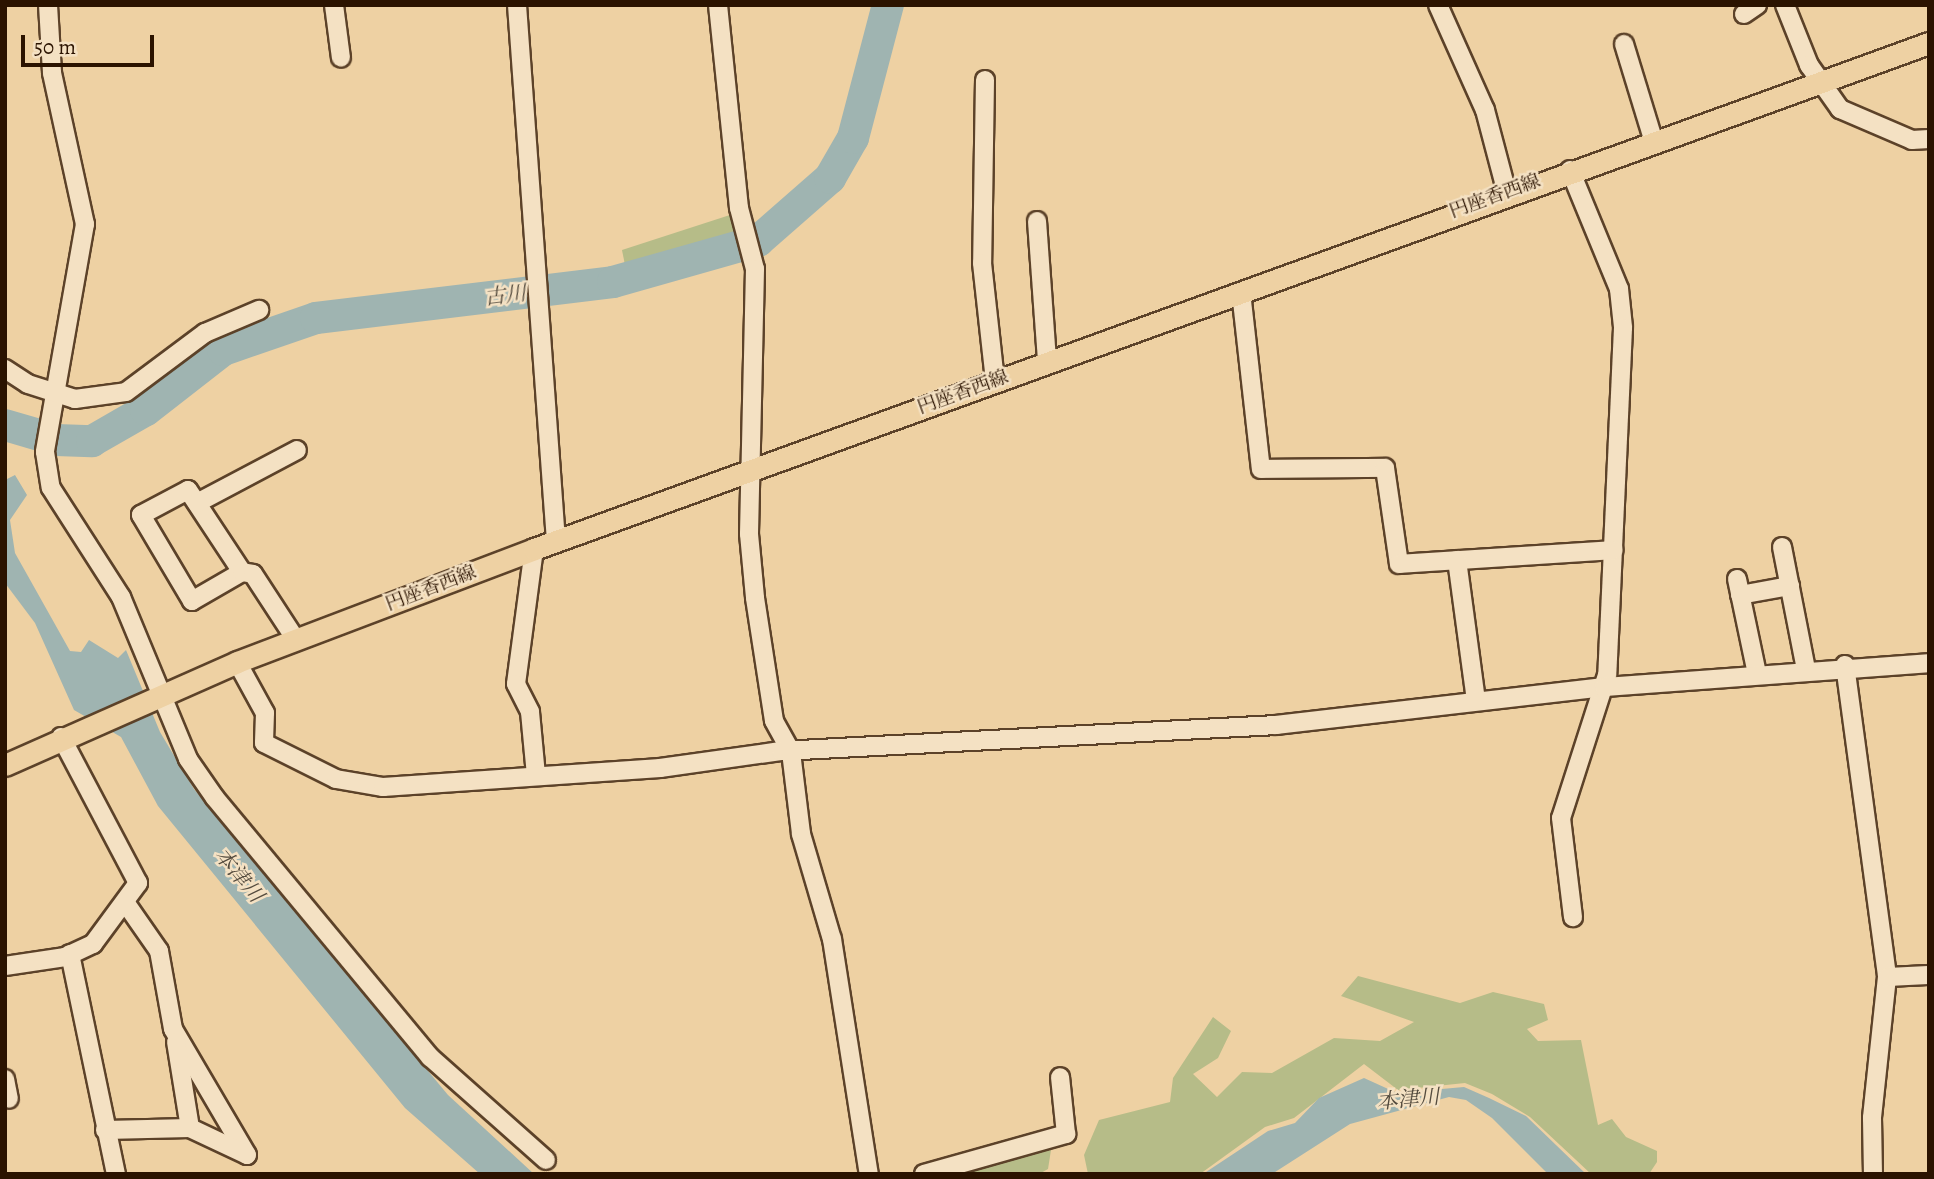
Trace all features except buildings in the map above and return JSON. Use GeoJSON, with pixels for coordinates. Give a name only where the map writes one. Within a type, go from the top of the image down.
{"type":"FeatureCollection","features":[{"type":"Feature","properties":{"kind":"main road","name":"円座香西線"},"geometry":{"type":"LineString","coordinates":[[5,765],[61,737],[237,662],[534,549],[1653,139],[1929,43]]}},
{"type":"Feature","properties":{"kind":"street"},"geometry":{"type":"LineString","coordinates":[[48,5],[52,73],[85,224],[45,452],[51,488],[121,597],[159,695],[188,759],[215,798],[430,1057],[546,1160]]}},
{"type":"Feature","properties":{"kind":"street"},"geometry":{"type":"LineString","coordinates":[[334,5],[341,58]]}},
{"type":"Feature","properties":{"kind":"street"},"geometry":{"type":"LineString","coordinates":[[517,5],[533,277],[556,541]]}},
{"type":"Feature","properties":{"kind":"street"},"geometry":{"type":"LineString","coordinates":[[718,5],[746,232],[755,269],[749,534],[768,692],[792,752],[801,834],[832,939],[869,1174]]}},
{"type":"Feature","properties":{"kind":"street"},"geometry":{"type":"LineString","coordinates":[[1438,5],[1485,110],[1507,193]]}},
{"type":"Feature","properties":{"kind":"street"},"geometry":{"type":"LineString","coordinates":[[1785,5],[1821,81],[1840,109],[1912,140],[1929,139]]}},
{"type":"Feature","properties":{"kind":"street"},"geometry":{"type":"LineString","coordinates":[[1624,44],[1653,139]]}},
{"type":"Feature","properties":{"kind":"street"},"geometry":{"type":"LineString","coordinates":[[985,80],[982,263],[995,381]]}},
{"type":"Feature","properties":{"kind":"street"},"geometry":{"type":"LineString","coordinates":[[1570,170],[1619,289],[1614,550],[1604,687],[1562,806],[1561,846],[1573,917]]}},
{"type":"Feature","properties":{"kind":"street"},"geometry":{"type":"LineString","coordinates":[[1037,221],[1047,361]]}},
{"type":"Feature","properties":{"kind":"street"},"geometry":{"type":"LineString","coordinates":[[1241,292],[1261,469],[1385,468],[1399,564],[1614,550]]}},
{"type":"Feature","properties":{"kind":"street"},"geometry":{"type":"LineString","coordinates":[[5,369],[56,398],[75,399],[126,392],[195,339],[259,310]]}},
{"type":"Feature","properties":{"kind":"street"},"geometry":{"type":"LineString","coordinates":[[197,503],[297,450]]}},
{"type":"Feature","properties":{"kind":"street"},"geometry":{"type":"LineString","coordinates":[[242,572],[192,601],[141,515],[188,490],[242,572],[260,583],[296,640]]}},
{"type":"Feature","properties":{"kind":"street"},"geometry":{"type":"LineString","coordinates":[[1782,547],[1806,669]]}},
{"type":"Feature","properties":{"kind":"street"},"geometry":{"type":"LineString","coordinates":[[534,549],[516,684],[530,712],[536,775]]}},
{"type":"Feature","properties":{"kind":"street"},"geometry":{"type":"LineString","coordinates":[[1457,560],[1476,700]]}},
{"type":"Feature","properties":{"kind":"street"},"geometry":{"type":"LineString","coordinates":[[1757,674],[1739,587],[1790,586]]}},
{"type":"Feature","properties":{"kind":"street"},"geometry":{"type":"LineString","coordinates":[[237,662],[265,713],[264,743],[336,779],[383,787],[792,752],[1276,724],[1604,687],[1845,665],[1929,663]]}},
{"type":"Feature","properties":{"kind":"street"},"geometry":{"type":"LineString","coordinates":[[1845,665],[1888,977],[1872,1118],[1874,1174]]}},
{"type":"Feature","properties":{"kind":"street"},"geometry":{"type":"LineString","coordinates":[[5,966],[70,954],[93,944],[127,905],[138,883],[61,737]]}},
{"type":"Feature","properties":{"kind":"street"},"geometry":{"type":"LineString","coordinates":[[127,905],[159,951],[190,1128]]}},
{"type":"Feature","properties":{"kind":"street"},"geometry":{"type":"LineString","coordinates":[[70,954],[116,1174]]}},
{"type":"Feature","properties":{"kind":"street"},"geometry":{"type":"LineString","coordinates":[[1888,977],[1929,975]]}},
{"type":"Feature","properties":{"kind":"street"},"geometry":{"type":"LineString","coordinates":[[105,1130],[190,1128],[247,1155],[173,1029]]}},
{"type":"Feature","properties":{"kind":"street"},"geometry":{"type":"LineString","coordinates":[[924,1174],[1066,1134],[1060,1077]]}},
{"type":"Feature","properties":{"kind":"street"},"geometry":{"type":"LineString","coordinates":[[5,1079],[9,1099]]}},
{"type":"Feature","properties":{"kind":"green space"},"geometry":{"type":"Polygon","coordinates":[[[733,214],[739,241],[626,270],[622,250],[733,214]]]}},
{"type":"Feature","properties":{"kind":"green space"},"geometry":{"type":"Polygon","coordinates":[[[1358,976],[1460,1003],[1493,992],[1544,1004],[1548,1020],[1527,1029],[1538,1041],[1581,1040],[1598,1125],[1612,1119],[1626,1137],[1657,1151],[1657,1162],[1649,1174],[1591,1174],[1530,1117],[1492,1094],[1465,1083],[1398,1090],[1364,1064],[1294,1118],[1265,1127],[1200,1174],[1088,1174],[1084,1155],[1099,1120],[1170,1102],[1173,1078],[1213,1017],[1231,1031],[1218,1058],[1193,1074],[1217,1097],[1242,1072],[1272,1073],[1334,1038],[1380,1041],[1414,1022],[1341,996],[1358,976]]]}},
{"type":"Feature","properties":{"kind":"green space"},"geometry":{"type":"Polygon","coordinates":[[[1051,1150],[1048,1169],[1039,1174],[956,1174],[1051,1150]]]}},
{"type":"Feature","properties":{"kind":"water","name":"本津川"},"geometry":{"type":"Polygon","coordinates":[[[15,475],[27,495],[10,520],[15,553],[70,651],[81,652],[89,640],[118,658],[126,650],[160,732],[194,789],[448,1095],[534,1174],[480,1174],[405,1108],[158,806],[121,737],[74,710],[35,623],[5,583],[5,480],[15,475]]]}},
{"type":"Feature","properties":{"kind":"water","name":"本津川"},"geometry":{"type":"Polygon","coordinates":[[[1364,1078],[1397,1093],[1464,1087],[1526,1116],[1586,1174],[1548,1174],[1492,1118],[1466,1100],[1449,1097],[1350,1124],[1272,1174],[1203,1174],[1268,1131],[1295,1123],[1319,1098],[1364,1078]]]}},
{"type":"Feature","properties":{"kind":"waterway","name":"古川"},"geometry":{"type":"LineString","coordinates":[[5,425],[56,440],[92,441],[146,410],[223,350],[316,318],[613,282],[758,241],[830,178],[853,138],[888,5]]}}]}
